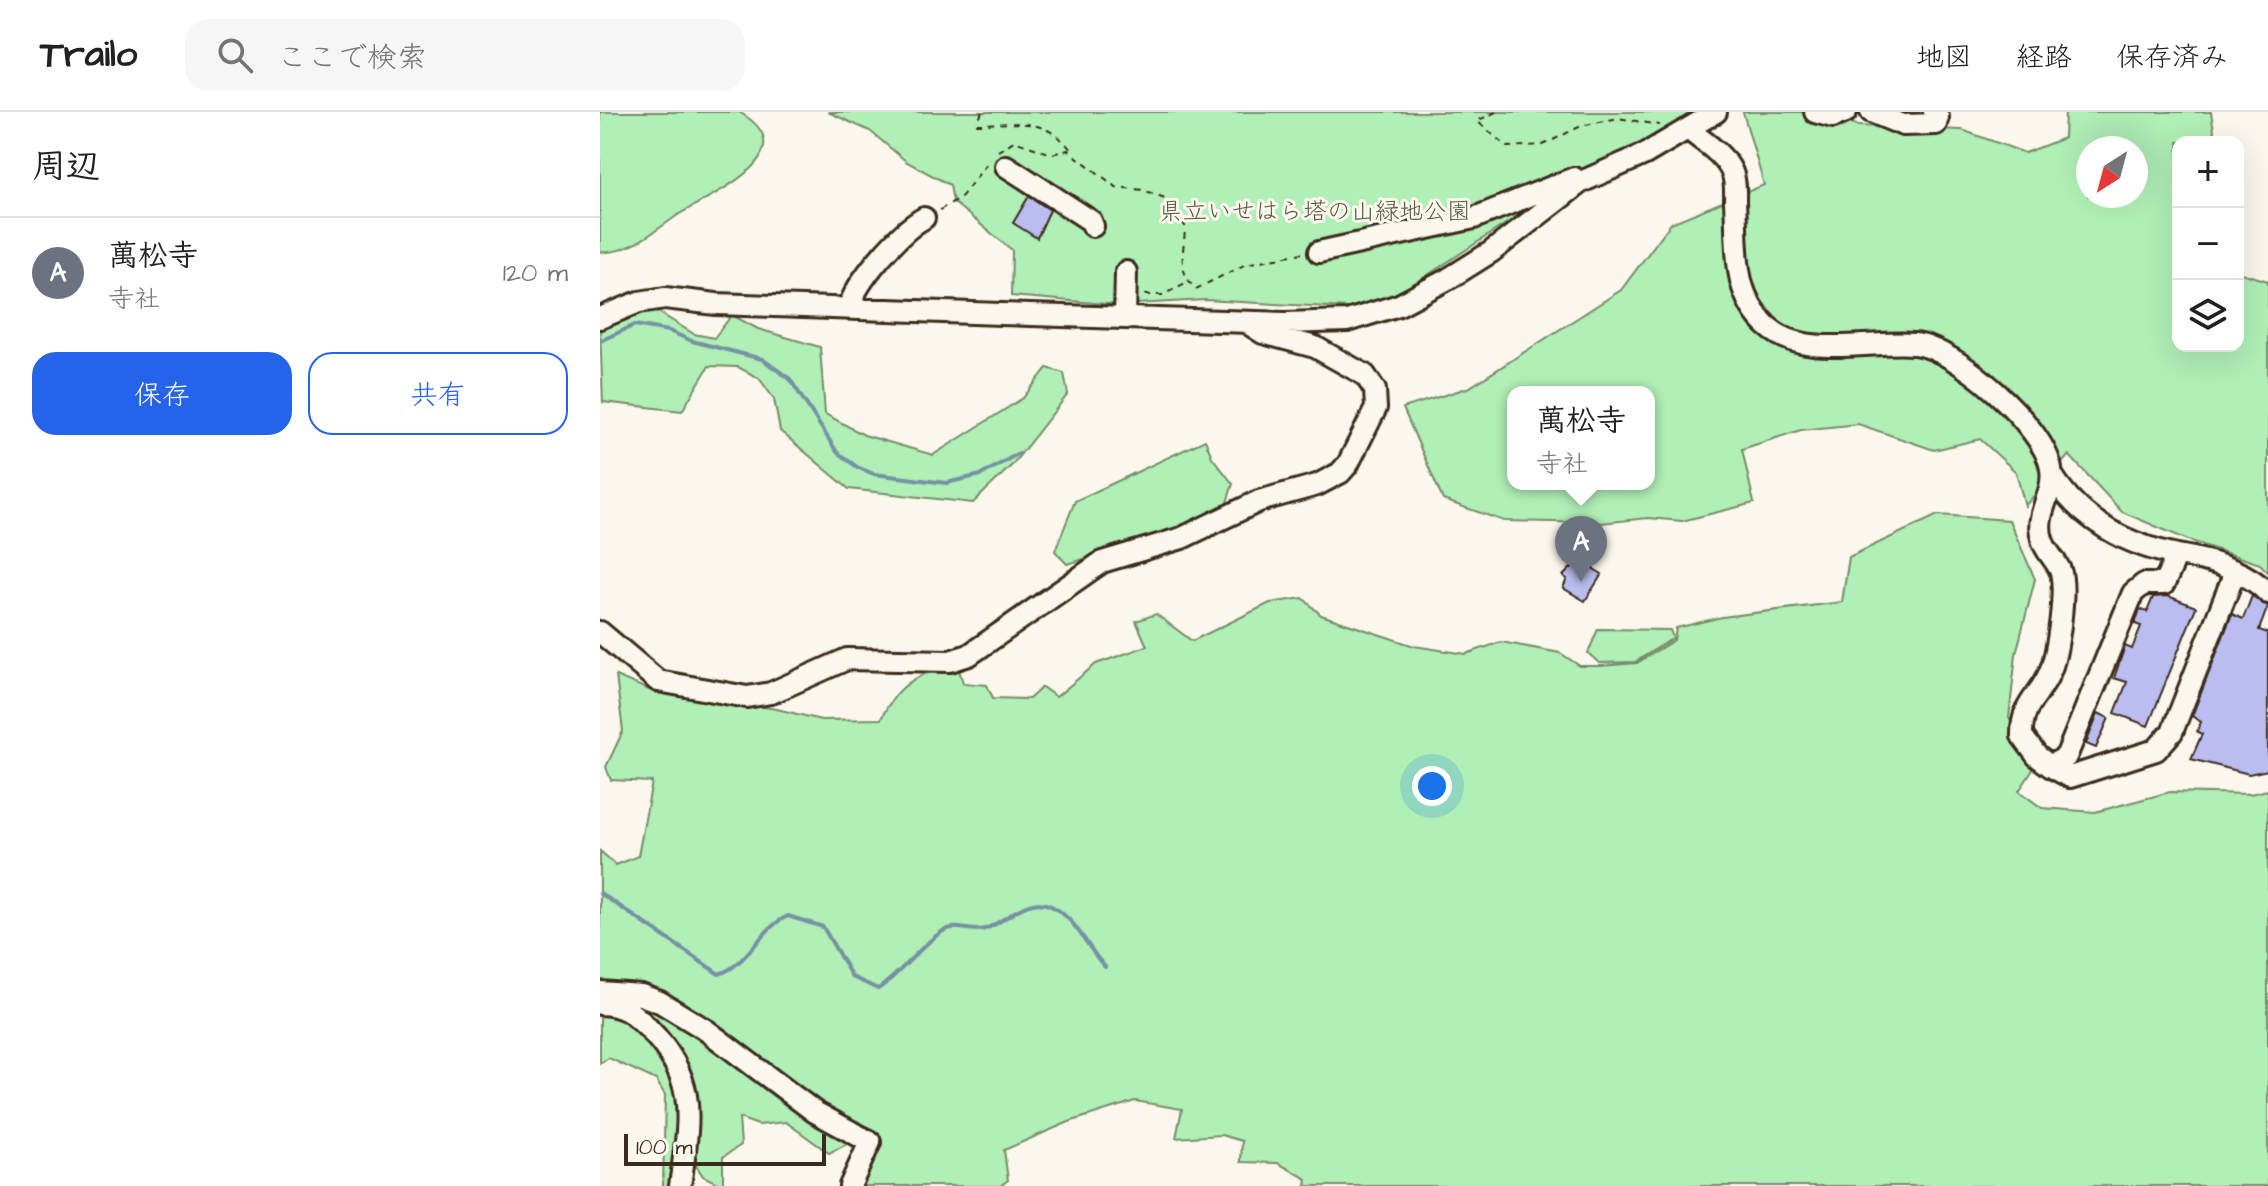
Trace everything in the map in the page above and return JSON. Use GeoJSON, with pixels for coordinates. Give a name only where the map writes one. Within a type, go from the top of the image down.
{"type":"FeatureCollection","features":[{"type":"Feature","properties":{"kind":"street"},"geometry":{"type":"LineString","coordinates":[[600,318],[639,302],[665,298],[716,304],[1347,321],[1399,305],[1491,252],[1581,182],[1689,130],[1716,112]]}},
{"type":"Feature","properties":{"kind":"street"},"geometry":{"type":"LineString","coordinates":[[1815,112],[1833,117],[1846,112]]}},
{"type":"Feature","properties":{"kind":"street"},"geometry":{"type":"LineString","coordinates":[[1871,112],[1912,126],[1936,124],[1938,117],[1934,112]]}},
{"type":"Feature","properties":{"kind":"street"},"geometry":{"type":"LineString","coordinates":[[1689,130],[1716,152],[1731,170],[1738,275],[1753,312],[1770,329],[1791,340],[1821,345],[1934,346],[2016,409],[2044,453],[2052,475],[2067,500],[2111,534],[2235,572],[2268,593]]}},
{"type":"Feature","properties":{"kind":"street"},"geometry":{"type":"LineString","coordinates":[[1006,166],[1091,221],[1093,226]]}},
{"type":"Feature","properties":{"kind":"street"},"geometry":{"type":"LineString","coordinates":[[1319,252],[1474,218],[1572,177],[1581,182]]}},
{"type":"Feature","properties":{"kind":"street"},"geometry":{"type":"LineString","coordinates":[[849,308],[853,293],[902,236],[924,218]]}},
{"type":"Feature","properties":{"kind":"street"},"geometry":{"type":"LineString","coordinates":[[1125,317],[1126,272]]}},
{"type":"Feature","properties":{"kind":"street"},"geometry":{"type":"LineString","coordinates":[[600,632],[658,681],[747,697],[771,693],[847,659],[950,661],[969,655],[1102,562],[1182,538],[1259,501],[1317,485],[1348,464],[1376,408],[1375,390],[1365,375],[1315,347],[1257,331],[1246,320]]}},
{"type":"Feature","properties":{"kind":"street"},"geometry":{"type":"LineString","coordinates":[[2052,475],[2038,518],[2042,539],[2060,570],[2062,596],[2052,666],[2025,708],[2022,736],[2037,756],[2058,762],[2070,777],[2156,750],[2172,732],[2235,572]]}},
{"type":"Feature","properties":{"kind":"street"},"geometry":{"type":"LineString","coordinates":[[2058,762],[2133,593],[2144,584],[2164,584],[2177,555]]}},
{"type":"Feature","properties":{"kind":"street"},"geometry":{"type":"LineString","coordinates":[[600,992],[641,995],[660,1002],[706,1030],[815,1112],[870,1142],[850,1186]]}},
{"type":"Feature","properties":{"kind":"street"},"geometry":{"type":"LineString","coordinates":[[600,1004],[618,1005],[634,1014],[672,1055],[685,1081],[690,1110],[680,1186]]}},
{"type":"Feature","properties":{"kind":"path"},"geometry":{"type":"LineString","coordinates":[[982,112],[977,124],[1001,120],[1037,126],[1061,137],[1070,150],[1116,187],[1155,193],[1173,207],[1185,226],[1180,259],[1188,281],[1196,289],[1246,264],[1277,256],[1319,252]]}},
{"type":"Feature","properties":{"kind":"path"},"geometry":{"type":"LineString","coordinates":[[1496,112],[1477,121],[1507,147],[1543,145],[1581,126],[1618,118],[1660,125]]}},
{"type":"Feature","properties":{"kind":"path"},"geometry":{"type":"LineString","coordinates":[[1139,295],[1163,295],[1188,281]]}},
{"type":"Feature","properties":{"kind":"green space"},"geometry":{"type":"Polygon","coordinates":[[[600,112],[739,112],[758,127],[764,142],[760,157],[732,184],[632,245],[600,252],[600,112]]]}},
{"type":"Feature","properties":{"kind":"green space","name":"県立いせはら塔の山緑地公園"},"geometry":{"type":"Polygon","coordinates":[[[828,112],[1702,112],[1610,169],[1519,215],[1414,284],[1366,309],[1205,300],[1119,305],[1011,296],[1012,250],[953,202],[950,185],[907,162],[870,131],[828,112]]]}},
{"type":"Feature","properties":{"kind":"green space"},"geometry":{"type":"Polygon","coordinates":[[[1743,112],[1830,112],[1858,126],[1962,130],[2025,153],[2064,138],[2065,112],[2211,112],[2214,131],[2212,136],[2172,136],[2172,352],[2244,352],[2244,274],[2268,281],[2268,572],[2260,564],[2188,540],[2122,512],[2069,455],[2025,506],[2016,472],[1980,439],[1934,450],[1858,424],[1801,430],[1742,449],[1754,503],[1682,521],[1648,518],[1601,523],[1504,521],[1443,500],[1403,408],[1470,387],[1621,290],[1671,223],[1764,185],[1743,112]]]}},
{"type":"Feature","properties":{"kind":"green space"},"geometry":{"type":"Polygon","coordinates":[[[655,310],[694,334],[714,338],[732,315],[758,329],[820,347],[825,414],[864,435],[933,455],[1023,398],[1047,368],[1064,373],[1068,394],[1012,465],[973,503],[849,489],[780,431],[774,399],[759,378],[738,367],[709,366],[682,411],[603,402],[600,329],[628,314],[655,310]]]}},
{"type":"Feature","properties":{"kind":"green space"},"geometry":{"type":"Polygon","coordinates":[[[1205,440],[1212,457],[1233,484],[1224,511],[1187,529],[1067,564],[1055,551],[1075,501],[1205,440]]]}},
{"type":"Feature","properties":{"kind":"green space"},"geometry":{"type":"Polygon","coordinates":[[[1938,515],[2009,520],[2035,579],[2016,654],[2009,718],[2036,765],[2019,791],[2042,808],[2095,812],[2170,792],[2250,794],[2268,790],[2268,1186],[1306,1186],[1307,1179],[1278,1163],[1241,1162],[1242,1141],[1221,1135],[1176,1138],[1182,1109],[1135,1101],[1069,1122],[1004,1150],[1008,1180],[1000,1186],[854,1186],[865,1155],[849,1143],[829,1153],[786,1122],[758,1125],[739,1118],[741,1145],[723,1157],[723,1186],[703,1176],[682,1144],[675,1186],[663,1186],[665,1095],[656,1080],[609,1058],[600,1063],[600,1003],[645,1009],[634,995],[600,983],[600,851],[616,865],[638,856],[652,782],[611,780],[606,767],[623,731],[616,676],[649,690],[777,709],[821,720],[881,719],[903,688],[933,671],[958,666],[963,683],[987,685],[993,698],[1029,699],[1042,687],[1056,697],[1096,664],[1147,646],[1136,621],[1156,614],[1192,641],[1270,603],[1303,598],[1321,615],[1414,646],[1466,654],[1501,642],[1560,653],[1580,666],[1637,663],[1674,640],[1676,628],[1722,617],[1842,602],[1849,557],[1938,515]]]}},
{"type":"Feature","properties":{"kind":"green space"},"geometry":{"type":"Polygon","coordinates":[[[1598,629],[1670,630],[1673,638],[1635,662],[1599,663],[1588,653],[1598,629]]]}},
{"type":"Feature","properties":{"kind":"building"},"geometry":{"type":"Polygon","coordinates":[[[1029,196],[1050,210],[1037,238],[1013,223],[1029,196]]]}},
{"type":"Feature","properties":{"kind":"building"},"geometry":{"type":"Polygon","coordinates":[[[1579,560],[1602,574],[1585,601],[1563,588],[1567,579],[1563,576],[1579,560]]]}},
{"type":"Feature","properties":{"kind":"building"},"geometry":{"type":"Polygon","coordinates":[[[2168,596],[2196,607],[2148,726],[2115,713],[2127,682],[2114,678],[2125,646],[2132,649],[2141,626],[2135,624],[2140,609],[2147,612],[2153,597],[2168,596]]]}},
{"type":"Feature","properties":{"kind":"building"},"geometry":{"type":"Polygon","coordinates":[[[2252,596],[2268,606],[2259,630],[2268,633],[2268,770],[2249,774],[2191,759],[2202,734],[2197,732],[2201,722],[2192,716],[2232,614],[2243,619],[2252,596]]]}},
{"type":"Feature","properties":{"kind":"building"},"geometry":{"type":"Polygon","coordinates":[[[2098,713],[2109,718],[2096,748],[2086,744],[2098,713]]]}},
{"type":"Feature","properties":{"kind":"waterway"},"geometry":{"type":"LineString","coordinates":[[600,341],[635,325],[669,331],[692,341],[762,359],[790,379],[837,452],[857,467],[874,474],[946,483],[981,475],[1019,453]]}},
{"type":"Feature","properties":{"kind":"waterway"},"geometry":{"type":"LineString","coordinates":[[600,893],[719,974],[738,963],[769,929],[788,916],[823,927],[852,977],[878,989],[943,931],[953,928],[985,929],[1017,910],[1035,904],[1044,904],[1062,913],[1105,967]]}},
{"type":"Feature","properties":{"kind":"place","name":"萬松寺"},"geometry":{"type":"Point","coordinates":[1581,582]}}]}
